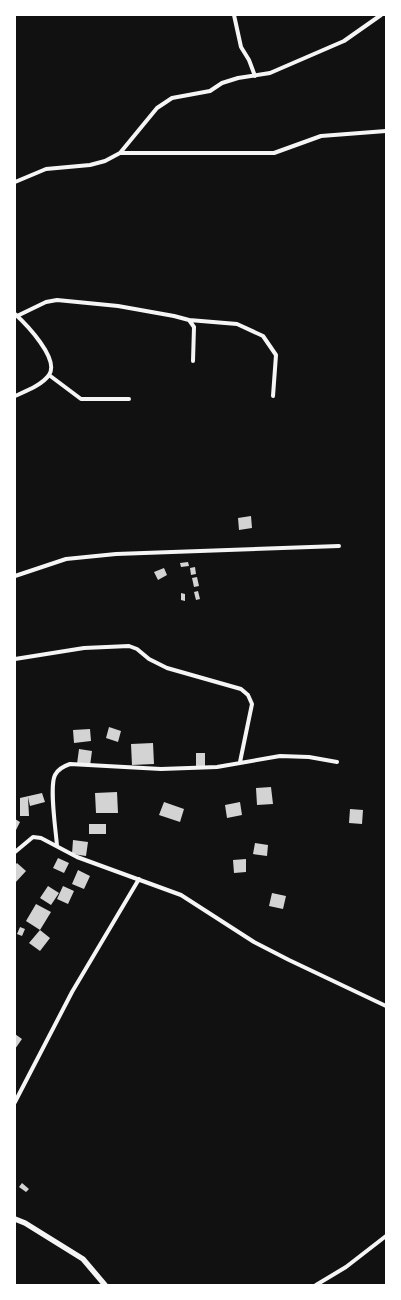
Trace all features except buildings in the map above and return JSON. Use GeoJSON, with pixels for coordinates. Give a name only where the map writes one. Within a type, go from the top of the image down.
{"type":"FeatureCollection","features":[{"type":"Feature","properties":{"kind":"street"},"geometry":{"type":"LineString","coordinates":[[234,15],[241,47],[249,60],[255,76]]}},
{"type":"Feature","properties":{"kind":"street"},"geometry":{"type":"LineString","coordinates":[[15,182],[46,169],[90,165],[105,161],[120,152],[157,108],[172,98],[210,90],[222,83],[238,78],[270,73],[344,41],[381,15]]}},
{"type":"Feature","properties":{"kind":"street"},"geometry":{"type":"LineString","coordinates":[[120,152],[274,153],[321,136],[386,131]]}},
{"type":"Feature","properties":{"kind":"street"},"geometry":{"type":"LineString","coordinates":[[15,396],[41,383],[49,375],[52,367],[47,352],[27,324],[16,315],[46,302],[57,300],[118,306],[189,320],[237,324],[263,336],[276,355],[273,396]]}},
{"type":"Feature","properties":{"kind":"street"},"geometry":{"type":"LineString","coordinates":[[189,320],[194,327],[193,361]]}},
{"type":"Feature","properties":{"kind":"street"},"geometry":{"type":"LineString","coordinates":[[49,375],[82,399],[129,399]]}},
{"type":"Feature","properties":{"kind":"street"},"geometry":{"type":"LineString","coordinates":[[15,576],[66,559],[116,554],[339,546]]}},
{"type":"Feature","properties":{"kind":"street"},"geometry":{"type":"LineString","coordinates":[[15,659],[84,648],[129,646],[137,649],[149,659],[167,668],[241,689],[248,695],[252,704],[240,762]]}},
{"type":"Feature","properties":{"kind":"street"},"geometry":{"type":"LineString","coordinates":[[57,846],[53,786],[55,774],[62,767],[70,764],[161,769],[217,767],[280,756],[308,757],[337,762]]}},
{"type":"Feature","properties":{"kind":"street"},"geometry":{"type":"LineString","coordinates":[[15,852],[33,837],[40,838],[78,857],[181,895],[254,942],[386,1006]]}},
{"type":"Feature","properties":{"kind":"street"},"geometry":{"type":"LineString","coordinates":[[15,1102],[72,992],[139,879]]}},
{"type":"Feature","properties":{"kind":"street"},"geometry":{"type":"LineString","coordinates":[[15,1219],[25,1223],[83,1259],[105,1285]]}},
{"type":"Feature","properties":{"kind":"street"},"geometry":{"type":"LineString","coordinates":[[316,1285],[346,1267],[386,1236]]}}]}
